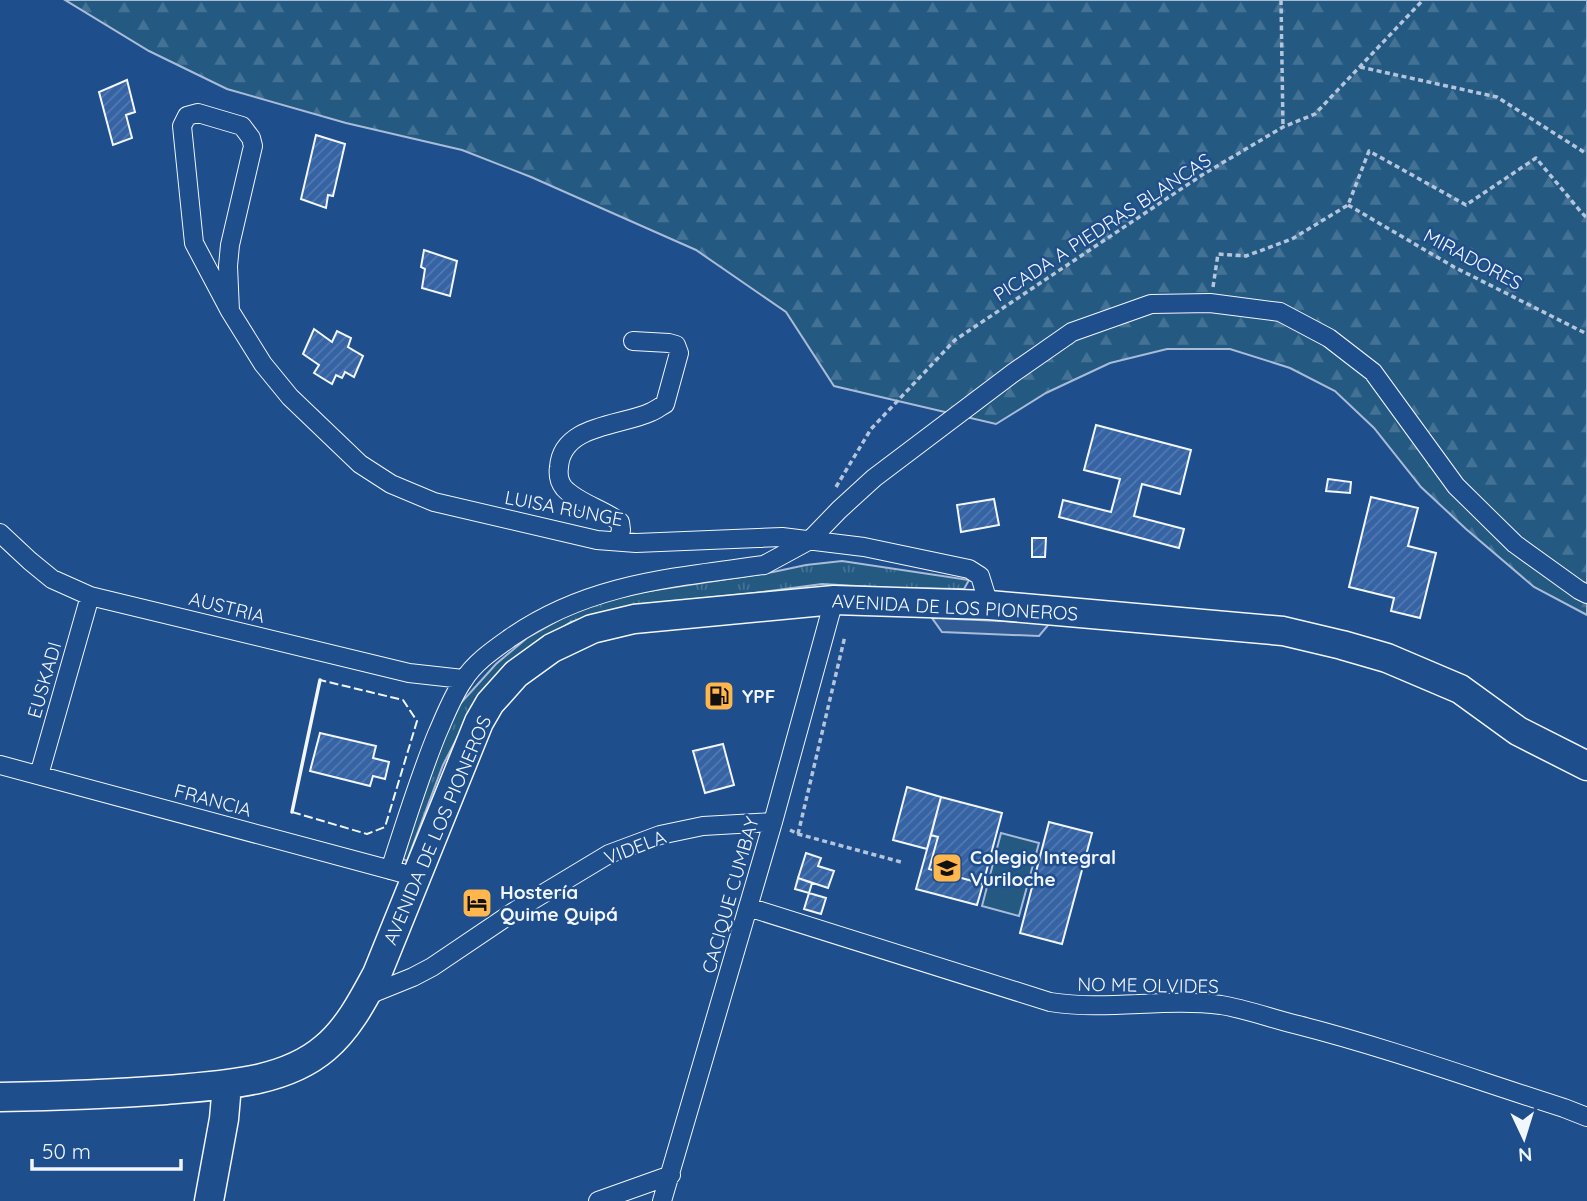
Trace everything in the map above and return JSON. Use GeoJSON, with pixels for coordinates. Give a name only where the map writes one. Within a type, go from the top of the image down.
{"type":"FeatureCollection","features":[{"type":"Feature","properties":{"kind":"main road","name":"AVENIDA DE LOS PIONEROS"},"geometry":{"type":"LineString","coordinates":[[0,1097],[75,1096],[227,1084],[270,1077],[325,1049],[344,1028],[377,974],[402,873],[490,703],[516,674],[552,648],[592,629],[634,619],[834,600],[989,606],[1283,631],[1387,658],[1460,689],[1518,730],[1587,766]]}},
{"type":"Feature","properties":{"kind":"main road"},"geometry":{"type":"LineString","coordinates":[[209,1201],[224,1119],[227,1084]]}},
{"type":"Feature","properties":{"kind":"street","name":"LUISA RUNGE"},"geometry":{"type":"LineString","coordinates":[[230,310],[230,245],[253,146],[251,138],[242,126],[198,113],[187,116],[182,126],[194,243],[230,310],[263,364],[312,419],[360,464],[390,484],[434,502],[597,540],[636,543],[782,537],[864,547],[969,569],[980,576],[989,606]]}},
{"type":"Feature","properties":{"kind":"street"},"geometry":{"type":"LineString","coordinates":[[402,873],[424,766],[463,679],[488,653],[525,628],[597,594],[651,581],[764,565],[794,550],[810,540],[874,478],[1072,332],[1151,304],[1210,303],[1280,312],[1329,338],[1373,372],[1456,486],[1515,544],[1587,594]]}},
{"type":"Feature","properties":{"kind":"street"},"geometry":{"type":"LineString","coordinates":[[618,541],[620,522],[561,486],[558,475],[559,459],[569,444],[580,435],[651,413],[665,404],[679,353],[676,345],[633,341]]}},
{"type":"Feature","properties":{"kind":"street","name":"AUSTRIA"},"geometry":{"type":"LineString","coordinates":[[0,533],[52,579],[90,596],[409,673],[463,679]]}},
{"type":"Feature","properties":{"kind":"street","name":"EUSKADI"},"geometry":{"type":"LineString","coordinates":[[39,775],[90,596]]}},
{"type":"Feature","properties":{"kind":"street","name":"CACIQUE CUMBAY"},"geometry":{"type":"LineString","coordinates":[[662,1201],[773,822],[834,600]]}},
{"type":"Feature","properties":{"kind":"street","name":"FRANCIA"},"geometry":{"type":"LineString","coordinates":[[0,765],[402,873]]}},
{"type":"Feature","properties":{"kind":"street","name":"VIDELA"},"geometry":{"type":"LineString","coordinates":[[366,996],[432,967],[520,907],[609,854],[660,835],[703,826],[773,822]]}},
{"type":"Feature","properties":{"kind":"street","name":"NO ME OLVIDES"},"geometry":{"type":"LineString","coordinates":[[748,906],[1050,1002],[1083,1006],[1190,1003],[1223,1006],[1328,1033],[1587,1117]]}},
{"type":"Feature","properties":{"kind":"street"},"geometry":{"type":"LineString","coordinates":[[598,1201],[671,1175]]}},
{"type":"Feature","properties":{"kind":"path"},"geometry":{"type":"LineString","coordinates":[[1281,0],[1283,127]]}},
{"type":"Feature","properties":{"kind":"path","name":"PICADA A PIEDRAS BLANCAS"},"geometry":{"type":"LineString","coordinates":[[839,510],[836,486],[871,429],[955,341],[1202,176],[1283,127],[1315,114],[1423,0]]}},
{"type":"Feature","properties":{"kind":"path"},"geometry":{"type":"LineString","coordinates":[[1360,67],[1497,97],[1587,154]]}},
{"type":"Feature","properties":{"kind":"path"},"geometry":{"type":"LineString","coordinates":[[1210,303],[1218,254],[1246,256],[1292,239],[1348,205],[1369,151],[1466,205],[1536,158],[1587,218]]}},
{"type":"Feature","properties":{"kind":"path","name":"MIRADORES"},"geometry":{"type":"LineString","coordinates":[[1348,205],[1454,267],[1587,334]]}},
{"type":"Feature","properties":{"kind":"path"},"geometry":{"type":"LineString","coordinates":[[798,834],[845,637]]}},
{"type":"Feature","properties":{"kind":"path"},"geometry":{"type":"LineString","coordinates":[[773,822],[798,834],[901,862]]}},
{"type":"Feature","properties":{"kind":"green space"},"geometry":{"type":"Polygon","coordinates":[[[65,0],[1587,0],[1587,615],[1534,587],[1421,487],[1374,428],[1335,391],[1290,368],[1230,349],[1167,349],[1110,363],[1046,393],[996,424],[834,386],[786,312],[696,250],[531,177],[462,150],[346,123],[227,89],[149,51],[65,0]]]}},
{"type":"Feature","properties":{"kind":"green space"},"geometry":{"type":"Polygon","coordinates":[[[842,561],[969,580],[964,589],[822,584],[634,605],[571,622],[520,655],[470,713],[443,765],[407,861],[400,857],[433,762],[459,705],[496,664],[527,638],[584,606],[636,593],[842,561]]]}},
{"type":"Feature","properties":{"kind":"green space"},"geometry":{"type":"Polygon","coordinates":[[[1001,833],[1039,843],[1019,916],[982,906],[1001,833]]]}},
{"type":"Feature","properties":{"kind":"shaded area"},"geometry":{"type":"Polygon","coordinates":[[[932,618],[1050,623],[1039,636],[942,632],[932,618]]]}},
{"type":"Feature","properties":{"kind":"building"},"geometry":{"type":"Polygon","coordinates":[[[127,80],[135,112],[126,115],[132,138],[113,145],[99,92],[127,80]]]}},
{"type":"Feature","properties":{"kind":"building"},"geometry":{"type":"Polygon","coordinates":[[[316,135],[345,144],[333,196],[328,195],[326,208],[301,199],[316,135]]]}},
{"type":"Feature","properties":{"kind":"building"},"geometry":{"type":"Polygon","coordinates":[[[424,250],[457,261],[450,296],[422,288],[425,269],[421,267],[424,250]]]}},
{"type":"Feature","properties":{"kind":"building"},"geometry":{"type":"Polygon","coordinates":[[[314,329],[332,342],[337,331],[351,338],[348,347],[363,356],[354,377],[345,372],[342,378],[336,375],[332,384],[314,373],[319,365],[303,354],[314,329]]]}},
{"type":"Feature","properties":{"kind":"building"},"geometry":{"type":"Polygon","coordinates":[[[1096,425],[1191,450],[1180,494],[1142,484],[1134,516],[1184,529],[1179,548],[1059,517],[1063,500],[1111,512],[1120,479],[1084,470],[1096,425]]]}},
{"type":"Feature","properties":{"kind":"building"},"geometry":{"type":"Polygon","coordinates":[[[1328,479],[1351,482],[1350,493],[1326,491],[1328,479]]]}},
{"type":"Feature","properties":{"kind":"building"},"geometry":{"type":"Polygon","coordinates":[[[1371,497],[1418,508],[1408,546],[1436,553],[1420,618],[1391,611],[1394,598],[1349,587],[1371,497]]]}},
{"type":"Feature","properties":{"kind":"building"},"geometry":{"type":"Polygon","coordinates":[[[994,499],[999,525],[961,532],[957,505],[994,499]]]}},
{"type":"Feature","properties":{"kind":"building"},"geometry":{"type":"Polygon","coordinates":[[[1032,538],[1046,538],[1045,557],[1032,557],[1032,538]]]}},
{"type":"Feature","properties":{"kind":"building"},"geometry":{"type":"Polygon","coordinates":[[[320,733],[376,746],[373,758],[389,762],[385,779],[373,776],[370,786],[310,771],[320,733]]]}},
{"type":"Feature","properties":{"kind":"building"},"geometry":{"type":"Polygon","coordinates":[[[723,744],[734,785],[705,793],[693,751],[723,744]]]}},
{"type":"Feature","properties":{"kind":"building"},"geometry":{"type":"Polygon","coordinates":[[[907,787],[941,797],[927,849],[893,840],[907,787]]]}},
{"type":"Feature","properties":{"kind":"building"},"geometry":{"type":"Polygon","coordinates":[[[941,797],[1002,813],[983,884],[929,869],[938,837],[931,835],[941,797]]]}},
{"type":"Feature","properties":{"kind":"building"},"geometry":{"type":"Polygon","coordinates":[[[1049,822],[1092,833],[1062,944],[1020,933],[1049,822]]]}},
{"type":"Feature","properties":{"kind":"building"},"geometry":{"type":"Polygon","coordinates":[[[931,835],[938,837],[929,869],[983,884],[977,905],[916,889],[931,835]]]}},
{"type":"Feature","properties":{"kind":"building"},"geometry":{"type":"Polygon","coordinates":[[[806,853],[821,858],[818,866],[834,871],[828,888],[798,878],[806,853]]]}},
{"type":"Feature","properties":{"kind":"building"},"geometry":{"type":"Polygon","coordinates":[[[798,878],[812,883],[809,893],[795,889],[798,878]]]}},
{"type":"Feature","properties":{"kind":"building"},"geometry":{"type":"Polygon","coordinates":[[[809,893],[826,898],[821,914],[804,909],[809,893]]]}},
{"type":"Feature","properties":{"kind":"fence"},"geometry":{"type":"LineString","coordinates":[[292,812],[367,834],[385,827],[417,721],[403,700],[320,680]]}},
{"type":"Feature","properties":{"kind":"wall"},"geometry":{"type":"LineString","coordinates":[[292,812],[320,680]]}},
{"type":"Feature","properties":{"kind":"place","name":"YPF"},"geometry":{"type":"Point","coordinates":[719,696]}},
{"type":"Feature","properties":{"kind":"place","name":"Colegio Integral Vuriloche"},"geometry":{"type":"Point","coordinates":[947,868]}},
{"type":"Feature","properties":{"kind":"place","name":"Hostería Quime Quipá"},"geometry":{"type":"Point","coordinates":[477,903]}}]}
